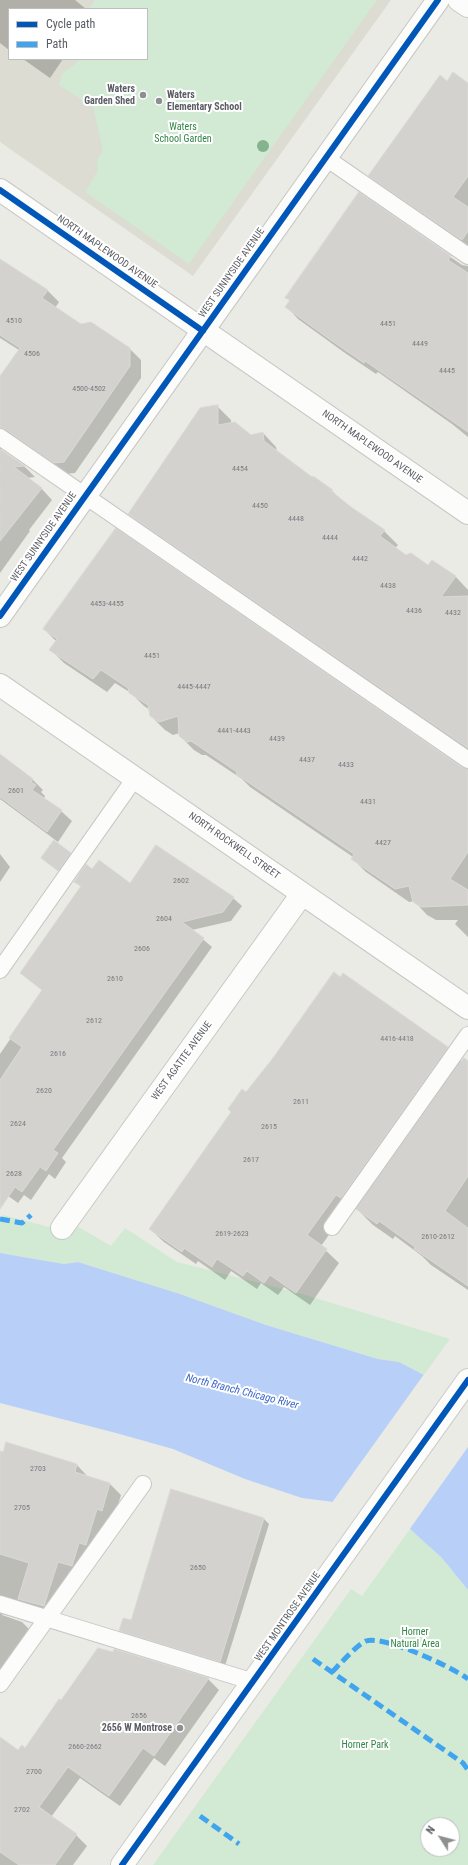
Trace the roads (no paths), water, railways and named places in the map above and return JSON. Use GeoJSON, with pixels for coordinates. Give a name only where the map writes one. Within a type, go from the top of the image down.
{"type":"FeatureCollection","features":[{"type":"Feature","properties":{"kind":"street","name":"WEST SUNNYSIDE AVENUE"},"geometry":{"type":"LineString","coordinates":[[0,616],[438,0]]}},
{"type":"Feature","properties":{"kind":"street"},"geometry":{"type":"LineString","coordinates":[[459,0],[468,6]]}},
{"type":"Feature","properties":{"kind":"street","name":"NORTH MAPLEWOOD AVENUE"},"geometry":{"type":"LineString","coordinates":[[0,190],[468,513]]}},
{"type":"Feature","properties":{"kind":"street","name":"NORTH ROCKWELL STREET"},"geometry":{"type":"LineString","coordinates":[[0,685],[468,1008]]}},
{"type":"Feature","properties":{"kind":"street","name":"WEST AGATITE AVENUE"},"geometry":{"type":"LineString","coordinates":[[62,1228],[302,894]]}},
{"type":"Feature","properties":{"kind":"street","name":"WEST MONTROSE AVENUE"},"geometry":{"type":"LineString","coordinates":[[122,1865],[468,1380]]}},
{"type":"Feature","properties":{"kind":"lane"},"geometry":{"type":"LineString","coordinates":[[326,158],[468,256]]}},
{"type":"Feature","properties":{"kind":"lane"},"geometry":{"type":"LineString","coordinates":[[0,437],[468,760]]}},
{"type":"Feature","properties":{"kind":"lane"},"geometry":{"type":"LineString","coordinates":[[0,970],[135,778]]}},
{"type":"Feature","properties":{"kind":"lane"},"geometry":{"type":"LineString","coordinates":[[332,1227],[468,1035]]}},
{"type":"Feature","properties":{"kind":"lane"},"geometry":{"type":"LineString","coordinates":[[0,1684],[143,1484]]}},
{"type":"Feature","properties":{"kind":"lane"},"geometry":{"type":"LineString","coordinates":[[0,1604],[254,1682]]}},
{"type":"Feature","properties":{"kind":"water","name":"North Branch Chicago River"},"geometry":{"type":"Polygon","coordinates":[[[0,1253],[64,1264],[78,1262],[180,1294],[266,1325],[378,1359],[399,1362],[424,1375],[411,1393],[468,1434],[468,1590],[442,1558],[410,1529],[357,1505],[302,1498],[245,1479],[173,1449],[0,1403],[0,1253]],[[360,1464],[358,1467],[421,1512],[424,1509],[360,1464]]]}},
{"type":"Feature","properties":{"kind":"place","name":"Waters Garden Shed"},"geometry":{"type":"Point","coordinates":[143,95]}},
{"type":"Feature","properties":{"kind":"place","name":"Waters Elementary School"},"geometry":{"type":"Point","coordinates":[159,101]}},
{"type":"Feature","properties":{"kind":"place","name":"2656 W Montrose"},"geometry":{"type":"Point","coordinates":[180,1728]}},
{"type":"Feature","properties":{"kind":"park label","name":"Waters School Garden"},"geometry":{"type":"Point","coordinates":[183,132]}},
{"type":"Feature","properties":{"kind":"park label","name":"Horner Natural Area"},"geometry":{"type":"Point","coordinates":[415,1638]}},
{"type":"Feature","properties":{"kind":"park label","name":"Horner Park"},"geometry":{"type":"Point","coordinates":[365,1745]}}]}
